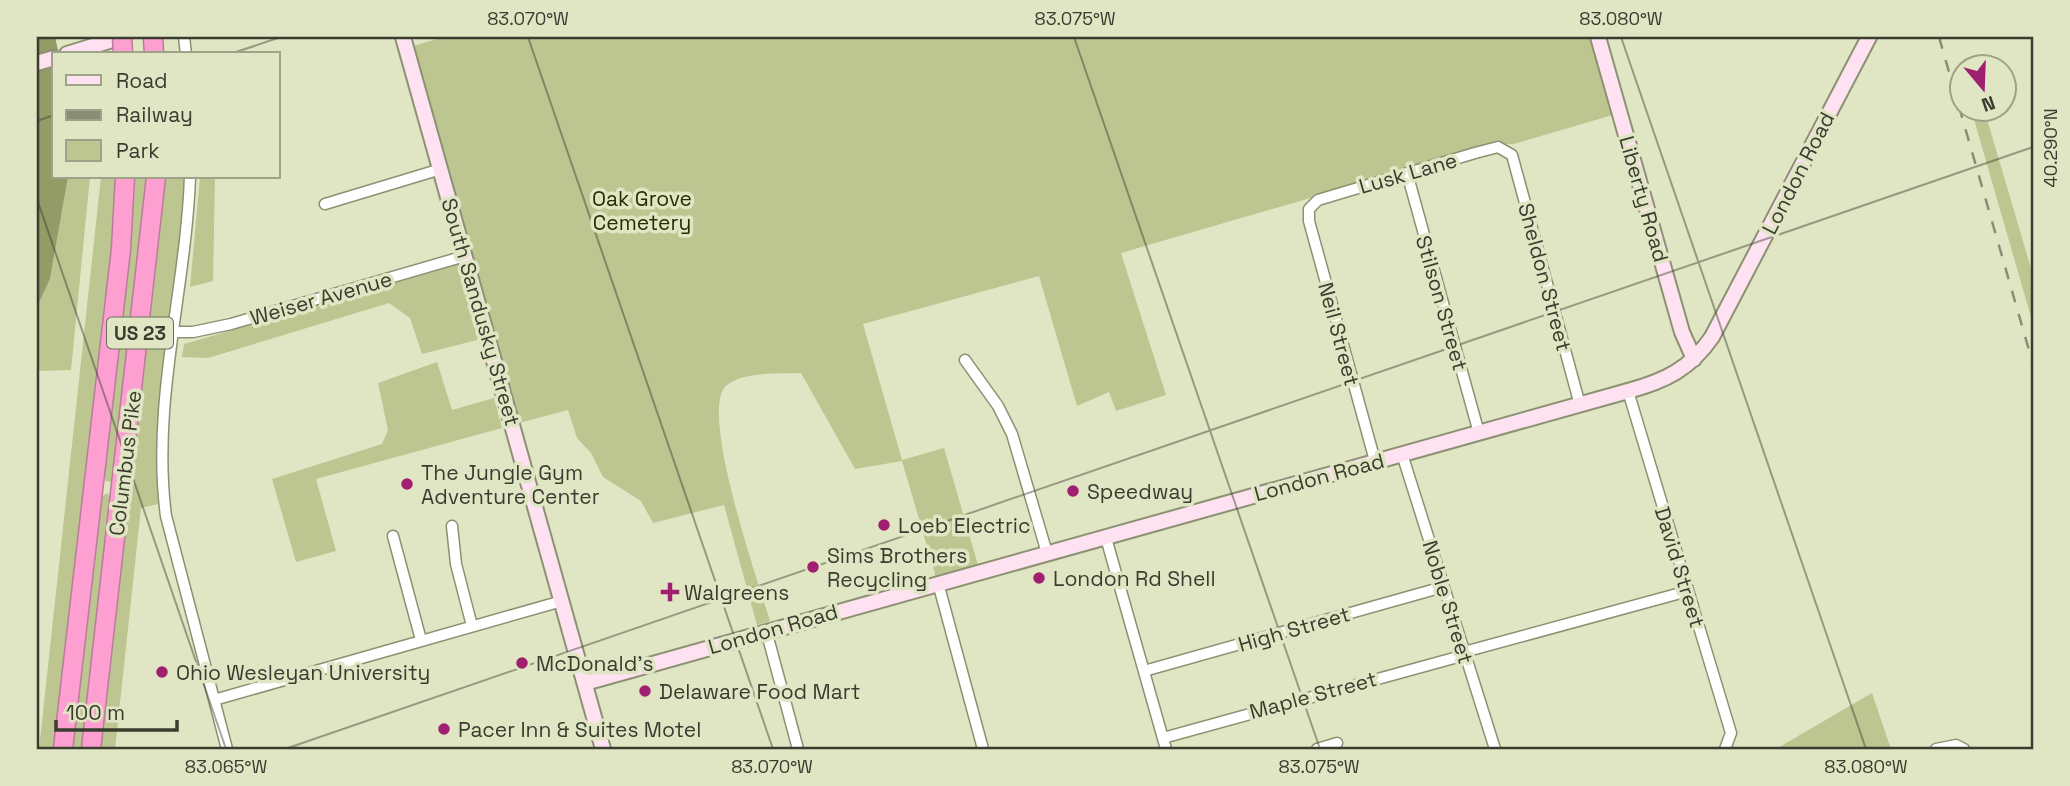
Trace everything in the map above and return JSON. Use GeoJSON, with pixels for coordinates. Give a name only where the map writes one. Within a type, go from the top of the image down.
{"type":"FeatureCollection","features":[{"type":"Feature","properties":{"kind":"highway","name":"Columbus Pike"},"geometry":{"type":"LineString","coordinates":[[63,749],[121,249],[125,178]]}},
{"type":"Feature","properties":{"kind":"highway","name":"Columbus Pike"},"geometry":{"type":"LineString","coordinates":[[91,749],[156,178]]}},
{"type":"Feature","properties":{"kind":"street"},"geometry":{"type":"LineString","coordinates":[[72,52],[87,42],[122,37]]}},
{"type":"Feature","properties":{"kind":"street","name":"South Sandusky Street"},"geometry":{"type":"LineString","coordinates":[[403,37],[603,749]]}},
{"type":"Feature","properties":{"kind":"street","name":"Liberty Road"},"geometry":{"type":"LineString","coordinates":[[1598,37],[1672,300],[1694,359]]}},
{"type":"Feature","properties":{"kind":"street","name":"London Road"},"geometry":{"type":"LineString","coordinates":[[585,683],[766,630],[1580,405],[1672,376],[1694,359],[1727,310],[1869,37]]}},
{"type":"Feature","properties":{"kind":"street","name":"Lusk Lane"},"geometry":{"type":"LineString","coordinates":[[1310,205],[1318,200],[1498,147],[1507,150]]}},
{"type":"Feature","properties":{"kind":"street","name":"Sheldon Street"},"geometry":{"type":"LineString","coordinates":[[1507,150],[1514,159],[1580,405]]}},
{"type":"Feature","properties":{"kind":"street"},"geometry":{"type":"LineString","coordinates":[[325,204],[441,169]]}},
{"type":"Feature","properties":{"kind":"street","name":"Stilson Street"},"geometry":{"type":"LineString","coordinates":[[1407,173],[1479,433]]}},
{"type":"Feature","properties":{"kind":"street"},"geometry":{"type":"LineString","coordinates":[[190,178],[163,434],[164,499],[228,749]]}},
{"type":"Feature","properties":{"kind":"street","name":"Neil Street"},"geometry":{"type":"LineString","coordinates":[[1310,205],[1307,215],[1375,461]]}},
{"type":"Feature","properties":{"kind":"street","name":"Weiser Avenue"},"geometry":{"type":"LineString","coordinates":[[175,332],[193,332],[231,324],[466,257]]}},
{"type":"Feature","properties":{"kind":"street"},"geometry":{"type":"LineString","coordinates":[[965,360],[998,407],[1012,434],[1047,553]]}},
{"type":"Feature","properties":{"kind":"street","name":"David Street"},"geometry":{"type":"LineString","coordinates":[[1628,391],[1731,733],[1727,746]]}},
{"type":"Feature","properties":{"kind":"street","name":"Noble Street"},"geometry":{"type":"LineString","coordinates":[[1402,454],[1495,749]]}},
{"type":"Feature","properties":{"kind":"street"},"geometry":{"type":"LineString","coordinates":[[452,526],[456,564],[472,626]]}},
{"type":"Feature","properties":{"kind":"street"},"geometry":{"type":"LineString","coordinates":[[393,536],[421,640]]}},
{"type":"Feature","properties":{"kind":"street"},"geometry":{"type":"LineString","coordinates":[[1106,538],[1166,749]]}},
{"type":"Feature","properties":{"kind":"street"},"geometry":{"type":"LineString","coordinates":[[938,583],[983,749]]}},
{"type":"Feature","properties":{"kind":"street","name":"High Street"},"geometry":{"type":"LineString","coordinates":[[1144,671],[1444,587]]}},
{"type":"Feature","properties":{"kind":"street","name":"Maple Street"},"geometry":{"type":"LineString","coordinates":[[1163,738],[1688,591]]}},
{"type":"Feature","properties":{"kind":"street"},"geometry":{"type":"LineString","coordinates":[[214,700],[562,601]]}},
{"type":"Feature","properties":{"kind":"street"},"geometry":{"type":"LineString","coordinates":[[766,630],[798,749]]}},
{"type":"Feature","properties":{"kind":"street"},"geometry":{"type":"LineString","coordinates":[[1317,749],[1337,743]]}},
{"type":"Feature","properties":{"kind":"street"},"geometry":{"type":"LineString","coordinates":[[1936,749],[1956,745],[1964,749]]}},
{"type":"Feature","properties":{"kind":"green space","name":"Oak Grove Cemetery"},"geometry":{"type":"Polygon","coordinates":[[[444,37],[1594,37],[1616,114],[1514,144],[1496,144],[1121,253],[1166,395],[1116,411],[1109,392],[1077,406],[1039,276],[863,324],[902,460],[944,448],[978,565],[936,577],[902,461],[855,469],[801,373],[753,375],[727,385],[720,400],[720,426],[725,460],[733,497],[770,621],[757,625],[724,505],[653,523],[641,501],[603,477],[591,453],[577,438],[568,410],[519,423],[413,46],[444,37]]]}},
{"type":"Feature","properties":{"kind":"green space"},"geometry":{"type":"Polygon","coordinates":[[[1975,122],[1988,122],[2033,275],[2033,324],[1975,122]]]}},
{"type":"Feature","properties":{"kind":"green space"},"geometry":{"type":"Polygon","coordinates":[[[68,178],[90,178],[71,370],[37,371],[37,307],[50,279],[68,178]]]}},
{"type":"Feature","properties":{"kind":"green space"},"geometry":{"type":"Polygon","coordinates":[[[101,178],[118,178],[104,329],[54,749],[39,749],[101,178]]]}},
{"type":"Feature","properties":{"kind":"green space"},"geometry":{"type":"Polygon","coordinates":[[[133,178],[151,178],[118,477],[112,482],[106,481],[102,470],[133,178]]]}},
{"type":"Feature","properties":{"kind":"green space"},"geometry":{"type":"Polygon","coordinates":[[[164,178],[184,178],[184,213],[157,449],[158,504],[141,508],[115,749],[99,749],[164,178]]]}},
{"type":"Feature","properties":{"kind":"green space"},"geometry":{"type":"Polygon","coordinates":[[[200,178],[215,178],[213,281],[190,287],[200,178]]]}},
{"type":"Feature","properties":{"kind":"green space"},"geometry":{"type":"Polygon","coordinates":[[[460,264],[479,333],[477,340],[422,354],[410,318],[389,303],[208,358],[182,357],[184,344],[460,264]]]}},
{"type":"Feature","properties":{"kind":"green space"},"geometry":{"type":"Polygon","coordinates":[[[437,362],[452,410],[494,398],[502,428],[316,479],[336,551],[296,562],[272,479],[382,444],[388,430],[378,383],[437,362]]]}},
{"type":"Feature","properties":{"kind":"green space"},"geometry":{"type":"Polygon","coordinates":[[[107,493],[111,498],[85,749],[69,749],[99,499],[107,493]]]}},
{"type":"Feature","properties":{"kind":"green space"},"geometry":{"type":"Polygon","coordinates":[[[1872,693],[1891,749],[1776,749],[1872,693]]]}},
{"type":"Feature","properties":{"kind":"shaded area"},"geometry":{"type":"Polygon","coordinates":[[[37,37],[55,37],[59,52],[52,52],[52,178],[68,178],[50,279],[37,307],[37,37]]]}},
{"type":"Feature","properties":{"kind":"railway"},"geometry":{"type":"LineString","coordinates":[[1939,37],[2033,364]]}},
{"type":"Feature","properties":{"kind":"place","name":"The Jungle Gym Adventure Center"},"geometry":{"type":"Point","coordinates":[407,484]}},
{"type":"Feature","properties":{"kind":"place","name":"Speedway"},"geometry":{"type":"Point","coordinates":[1073,491]}},
{"type":"Feature","properties":{"kind":"place","name":"Loeb Electric"},"geometry":{"type":"Point","coordinates":[884,525]}},
{"type":"Feature","properties":{"kind":"place","name":"Sims Brothers Recycling"},"geometry":{"type":"Point","coordinates":[813,567]}},
{"type":"Feature","properties":{"kind":"place","name":"London Rd Shell"},"geometry":{"type":"Point","coordinates":[1039,578]}},
{"type":"Feature","properties":{"kind":"place","name":"Walgreens"},"geometry":{"type":"Point","coordinates":[670,592]}},
{"type":"Feature","properties":{"kind":"place","name":"McDonald's"},"geometry":{"type":"Point","coordinates":[522,663]}},
{"type":"Feature","properties":{"kind":"place","name":"Ohio Wesleyan University"},"geometry":{"type":"Point","coordinates":[162,672]}},
{"type":"Feature","properties":{"kind":"place","name":"Delaware Food Mart"},"geometry":{"type":"Point","coordinates":[645,691]}},
{"type":"Feature","properties":{"kind":"place","name":"Pacer Inn & Suites Motel"},"geometry":{"type":"Point","coordinates":[444,729]}}]}
